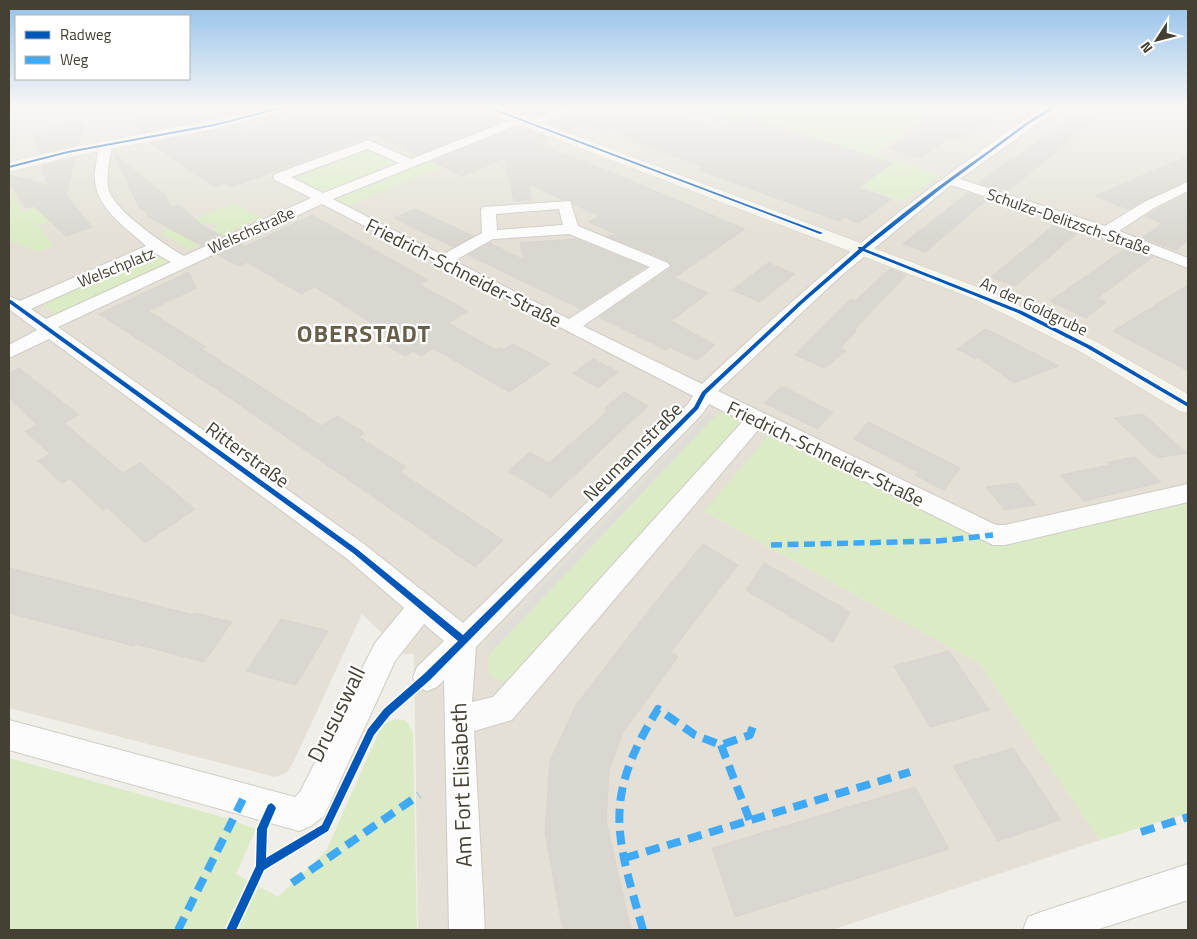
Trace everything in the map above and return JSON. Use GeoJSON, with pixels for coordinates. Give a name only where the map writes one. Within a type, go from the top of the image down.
{"type":"FeatureCollection","features":[{"type":"Feature","properties":{"kind":"street"},"geometry":{"type":"LineString","coordinates":[[9,167],[47,156],[80,150]]}},
{"type":"Feature","properties":{"kind":"street"},"geometry":{"type":"LineString","coordinates":[[105,150],[99,182],[104,197],[109,204],[156,247]]}},
{"type":"Feature","properties":{"kind":"street","name":"Welschstraße"},"geometry":{"type":"LineString","coordinates":[[321,198],[280,178],[353,150]]}},
{"type":"Feature","properties":{"kind":"street","name":"Welschstraße"},"geometry":{"type":"LineString","coordinates":[[381,150],[409,163]]}},
{"type":"Feature","properties":{"kind":"street","name":"Welschstraße"},"geometry":{"type":"LineString","coordinates":[[182,261],[321,198],[447,150]]}},
{"type":"Feature","properties":{"kind":"street","name":"An der Goldgrube"},"geometry":{"type":"LineString","coordinates":[[600,150],[860,248],[1020,312],[1089,347],[1188,404]]}},
{"type":"Feature","properties":{"kind":"street","name":"Neumannstraße"},"geometry":{"type":"LineString","coordinates":[[427,677],[696,408],[704,393],[802,300],[860,248],[949,180],[993,150]]}},
{"type":"Feature","properties":{"kind":"street","name":"Schulze-Delitzsch-Straße"},"geometry":{"type":"LineString","coordinates":[[949,180],[1107,232],[1188,263]]}},
{"type":"Feature","properties":{"kind":"street"},"geometry":{"type":"LineString","coordinates":[[1107,232],[1149,205],[1188,186]]}},
{"type":"Feature","properties":{"kind":"street","name":"Friedrich-Schneider-Straße"},"geometry":{"type":"LineString","coordinates":[[321,198],[570,328],[993,535],[1005,535],[1188,493]]}},
{"type":"Feature","properties":{"kind":"street"},"geometry":{"type":"LineString","coordinates":[[490,235],[488,210],[565,204],[571,229]]}},
{"type":"Feature","properties":{"kind":"street"},"geometry":{"type":"LineString","coordinates":[[442,261],[490,235],[571,229],[662,266],[570,328]]}},
{"type":"Feature","properties":{"kind":"street","name":"Welschplatz"},"geometry":{"type":"LineString","coordinates":[[14,305],[156,247],[182,261]]}},
{"type":"Feature","properties":{"kind":"street","name":"Welschplatz"},"geometry":{"type":"LineString","coordinates":[[9,352],[48,328],[182,261]]}},
{"type":"Feature","properties":{"kind":"street","name":"Ritterstraße"},"geometry":{"type":"LineString","coordinates":[[14,305],[355,551],[463,640]]}},
{"type":"Feature","properties":{"kind":"street"},"geometry":{"type":"LineString","coordinates":[[459,720],[500,710],[756,418]]}},
{"type":"Feature","properties":{"kind":"street","name":"Drususwall"},"geometry":{"type":"LineString","coordinates":[[9,735],[271,808],[299,814],[312,804],[385,652],[422,606]]}},
{"type":"Feature","properties":{"kind":"street","name":"Am Fort Elisabeth"},"geometry":{"type":"LineString","coordinates":[[463,640],[458,689],[467,930]]}},
{"type":"Feature","properties":{"kind":"street"},"geometry":{"type":"LineString","coordinates":[[1041,930],[1188,882]]}},
{"type":"Feature","properties":{"kind":"shaded area"},"geometry":{"type":"Polygon","coordinates":[[[9,150],[1188,150],[1188,504],[1016,542],[994,545],[973,536],[704,511],[980,664],[1100,840],[832,930],[418,930],[414,654],[404,654],[362,614],[292,765],[286,773],[275,777],[9,708],[9,150]]]}},
{"type":"Feature","properties":{"kind":"shaded area"},"geometry":{"type":"Polygon","coordinates":[[[709,413],[715,416],[493,650],[486,645],[709,413]]]}},
{"type":"Feature","properties":{"kind":"green space"},"geometry":{"type":"Polygon","coordinates":[[[373,150],[394,159],[397,165],[323,193],[294,178],[351,157],[350,153],[373,150]]]}},
{"type":"Feature","properties":{"kind":"green space"},"geometry":{"type":"Polygon","coordinates":[[[460,150],[484,150],[348,206],[336,199],[460,150]]]}},
{"type":"Feature","properties":{"kind":"green space"},"geometry":{"type":"Polygon","coordinates":[[[794,150],[879,150],[873,154],[941,175],[904,201],[838,178],[794,150]]]}},
{"type":"Feature","properties":{"kind":"green space"},"geometry":{"type":"Polygon","coordinates":[[[38,180],[46,183],[48,188],[14,197],[23,211],[42,206],[51,221],[38,225],[53,245],[40,252],[9,241],[9,200],[13,197],[9,193],[38,180]]]}},
{"type":"Feature","properties":{"kind":"green space"},"geometry":{"type":"Polygon","coordinates":[[[234,203],[260,218],[220,236],[211,230],[218,227],[208,222],[201,225],[206,242],[189,250],[160,233],[234,203]]]}},
{"type":"Feature","properties":{"kind":"green space"},"geometry":{"type":"Polygon","coordinates":[[[153,253],[170,263],[56,315],[40,303],[153,253]]]}},
{"type":"Feature","properties":{"kind":"green space"},"geometry":{"type":"Polygon","coordinates":[[[723,412],[739,418],[741,425],[512,680],[500,681],[491,676],[488,667],[489,655],[715,416],[723,412]]]}},
{"type":"Feature","properties":{"kind":"green space"},"geometry":{"type":"Polygon","coordinates":[[[768,436],[994,544],[1016,542],[1188,504],[1188,813],[1100,840],[980,664],[704,511],[768,436]]]}},
{"type":"Feature","properties":{"kind":"green space"},"geometry":{"type":"Polygon","coordinates":[[[395,719],[407,722],[413,734],[417,930],[9,930],[9,758],[226,818],[256,829],[236,874],[278,897],[326,851],[378,734],[384,724],[395,719]]]}},
{"type":"Feature","properties":{"kind":"building"},"geometry":{"type":"Polygon","coordinates":[[[38,150],[53,150],[39,153],[38,150]]]}},
{"type":"Feature","properties":{"kind":"building"},"geometry":{"type":"Polygon","coordinates":[[[160,150],[333,150],[231,187],[225,183],[215,187],[160,150]]]}},
{"type":"Feature","properties":{"kind":"building"},"geometry":{"type":"Polygon","coordinates":[[[406,150],[430,150],[417,155],[406,150]]]}},
{"type":"Feature","properties":{"kind":"building"},"geometry":{"type":"Polygon","coordinates":[[[460,150],[551,150],[610,172],[745,229],[674,278],[708,293],[671,321],[715,345],[697,360],[670,347],[666,350],[599,317],[671,268],[669,261],[607,236],[618,235],[589,222],[600,216],[573,204],[571,199],[564,200],[529,184],[531,200],[514,201],[505,158],[462,176],[432,161],[460,150]]]}},
{"type":"Feature","properties":{"kind":"building"},"geometry":{"type":"Polygon","coordinates":[[[658,150],[850,150],[893,163],[858,188],[891,199],[859,223],[844,217],[839,221],[699,170],[704,167],[658,150]]]}},
{"type":"Feature","properties":{"kind":"building"},"geometry":{"type":"Polygon","coordinates":[[[894,150],[932,150],[920,158],[894,150]]]}},
{"type":"Feature","properties":{"kind":"building"},"geometry":{"type":"Polygon","coordinates":[[[1027,150],[1058,150],[1009,190],[1002,188],[1000,190],[979,183],[1013,157],[1014,159],[1027,150]]]}},
{"type":"Feature","properties":{"kind":"building"},"geometry":{"type":"Polygon","coordinates":[[[114,154],[164,194],[171,207],[178,205],[206,228],[223,236],[202,246],[147,216],[149,215],[139,207],[114,154]]]}},
{"type":"Feature","properties":{"kind":"building"},"geometry":{"type":"Polygon","coordinates":[[[1188,156],[1188,180],[1128,209],[1095,196],[1188,156]]]}},
{"type":"Feature","properties":{"kind":"building"},"geometry":{"type":"Polygon","coordinates":[[[75,158],[66,196],[92,227],[66,236],[34,206],[26,208],[9,183],[9,175],[48,185],[42,166],[75,158]]]}},
{"type":"Feature","properties":{"kind":"building"},"geometry":{"type":"Polygon","coordinates":[[[968,193],[988,199],[925,252],[903,244],[968,193]]]}},
{"type":"Feature","properties":{"kind":"building"},"geometry":{"type":"Polygon","coordinates":[[[1188,193],[1188,240],[1176,250],[1142,238],[1163,223],[1145,216],[1188,193]]]}},
{"type":"Feature","properties":{"kind":"building"},"geometry":{"type":"Polygon","coordinates":[[[415,209],[473,236],[453,247],[394,218],[415,209]]]}},
{"type":"Feature","properties":{"kind":"building"},"geometry":{"type":"Polygon","coordinates":[[[312,215],[428,280],[419,284],[468,311],[448,323],[496,350],[499,348],[503,350],[513,344],[550,364],[509,392],[433,348],[421,356],[413,351],[405,356],[383,343],[394,337],[315,287],[301,294],[247,262],[238,266],[218,255],[240,244],[244,247],[312,215]]]}},
{"type":"Feature","properties":{"kind":"building"},"geometry":{"type":"Polygon","coordinates":[[[1053,226],[1076,234],[1015,286],[991,277],[1053,226]]]}},
{"type":"Feature","properties":{"kind":"building"},"geometry":{"type":"Polygon","coordinates":[[[575,239],[646,267],[581,309],[468,255],[489,243],[524,260],[520,243],[575,239]]]}},
{"type":"Feature","properties":{"kind":"building"},"geometry":{"type":"Polygon","coordinates":[[[1128,247],[1153,257],[1097,298],[1106,302],[1086,318],[1050,301],[1128,247]]]}},
{"type":"Feature","properties":{"kind":"building"},"geometry":{"type":"Polygon","coordinates":[[[768,263],[795,274],[760,302],[732,290],[768,263]]]}},
{"type":"Feature","properties":{"kind":"building"},"geometry":{"type":"Polygon","coordinates":[[[890,269],[906,275],[854,330],[856,331],[840,349],[846,351],[824,368],[795,355],[851,299],[855,301],[890,269]]]}},
{"type":"Feature","properties":{"kind":"building"},"geometry":{"type":"Polygon","coordinates":[[[189,272],[196,288],[148,311],[206,347],[202,349],[322,426],[337,416],[364,433],[359,437],[406,467],[400,472],[503,540],[475,567],[218,390],[99,314],[189,272]]]}},
{"type":"Feature","properties":{"kind":"building"},"geometry":{"type":"Polygon","coordinates":[[[1188,285],[1188,371],[1113,331],[1188,285]]]}},
{"type":"Feature","properties":{"kind":"building"},"geometry":{"type":"Polygon","coordinates":[[[985,329],[1059,366],[1014,383],[978,357],[976,359],[957,349],[985,329]]]}},
{"type":"Feature","properties":{"kind":"building"},"geometry":{"type":"Polygon","coordinates":[[[593,359],[618,372],[598,388],[573,373],[593,359]]]}},
{"type":"Feature","properties":{"kind":"building"},"geometry":{"type":"Polygon","coordinates":[[[19,368],[79,415],[64,423],[123,473],[140,463],[195,509],[145,543],[107,507],[103,510],[70,479],[62,483],[38,461],[50,454],[25,431],[37,425],[9,398],[9,373],[19,368]]]}},
{"type":"Feature","properties":{"kind":"building"},"geometry":{"type":"Polygon","coordinates":[[[782,386],[833,412],[817,429],[764,403],[782,386]]]}},
{"type":"Feature","properties":{"kind":"building"},"geometry":{"type":"Polygon","coordinates":[[[624,392],[648,406],[551,497],[508,471],[530,452],[549,463],[608,411],[604,409],[624,392]]]}},
{"type":"Feature","properties":{"kind":"building"},"geometry":{"type":"Polygon","coordinates":[[[1143,414],[1187,453],[1157,458],[1114,418],[1143,414]]]}},
{"type":"Feature","properties":{"kind":"building"},"geometry":{"type":"Polygon","coordinates":[[[868,422],[960,468],[944,490],[915,475],[918,472],[853,439],[868,422]]]}},
{"type":"Feature","properties":{"kind":"building"},"geometry":{"type":"Polygon","coordinates":[[[1135,457],[1161,482],[1084,501],[1060,475],[1110,465],[1108,462],[1135,457]]]}},
{"type":"Feature","properties":{"kind":"building"},"geometry":{"type":"Polygon","coordinates":[[[1017,483],[1036,505],[1005,510],[986,487],[1017,483]]]}},
{"type":"Feature","properties":{"kind":"building"},"geometry":{"type":"Polygon","coordinates":[[[703,544],[738,565],[671,652],[678,657],[623,732],[609,771],[606,821],[631,930],[563,930],[545,832],[550,761],[576,705],[703,544]]]}},
{"type":"Feature","properties":{"kind":"building"},"geometry":{"type":"Polygon","coordinates":[[[764,563],[850,612],[833,642],[746,590],[764,563]]]}},
{"type":"Feature","properties":{"kind":"building"},"geometry":{"type":"Polygon","coordinates":[[[9,568],[194,615],[195,613],[232,622],[204,662],[136,644],[134,646],[9,613],[9,568]]]}},
{"type":"Feature","properties":{"kind":"building"},"geometry":{"type":"Polygon","coordinates":[[[281,619],[328,631],[296,685],[246,671],[281,619]]]}},
{"type":"Feature","properties":{"kind":"building"},"geometry":{"type":"Polygon","coordinates":[[[949,651],[989,710],[930,727],[894,666],[949,651]]]}},
{"type":"Feature","properties":{"kind":"building"},"geometry":{"type":"Polygon","coordinates":[[[1013,748],[1061,820],[998,841],[953,766],[1013,748]]]}},
{"type":"Feature","properties":{"kind":"building"},"geometry":{"type":"Polygon","coordinates":[[[915,787],[949,849],[735,917],[712,848],[915,787]]]}},
{"type":"Feature","properties":{"kind":"marked path"},"geometry":{"type":"LineString","coordinates":[[771,545],[938,541],[993,535]]}},
{"type":"Feature","properties":{"kind":"marked path"},"geometry":{"type":"LineString","coordinates":[[643,930],[624,860],[618,818],[621,789],[636,747],[658,709],[695,735],[721,745],[750,735],[754,723]]}},
{"type":"Feature","properties":{"kind":"marked path"},"geometry":{"type":"LineString","coordinates":[[721,745],[750,821]]}},
{"type":"Feature","properties":{"kind":"marked path"},"geometry":{"type":"LineString","coordinates":[[625,858],[910,772]]}},
{"type":"Feature","properties":{"kind":"marked path"},"geometry":{"type":"LineString","coordinates":[[292,883],[419,795]]}},
{"type":"Feature","properties":{"kind":"marked path"},"geometry":{"type":"LineString","coordinates":[[178,930],[243,799]]}},
{"type":"Feature","properties":{"kind":"marked path"},"geometry":{"type":"LineString","coordinates":[[1141,832],[1188,817]]}},
{"type":"Feature","properties":{"kind":"cycle path"},"geometry":{"type":"LineString","coordinates":[[9,167],[80,150]]}},
{"type":"Feature","properties":{"kind":"cycle path"},"geometry":{"type":"LineString","coordinates":[[600,150],[821,233]]}},
{"type":"Feature","properties":{"kind":"cycle path"},"geometry":{"type":"LineString","coordinates":[[261,867],[325,828],[371,732],[387,712],[427,677],[696,408],[704,393],[836,271],[905,214],[991,150]]}},
{"type":"Feature","properties":{"kind":"cycle path"},"geometry":{"type":"LineString","coordinates":[[860,248],[1020,312],[1089,347],[1188,405]]}},
{"type":"Feature","properties":{"kind":"cycle path"},"geometry":{"type":"LineString","coordinates":[[9,301],[355,551],[463,640]]}},
{"type":"Feature","properties":{"kind":"cycle path"},"geometry":{"type":"LineString","coordinates":[[231,930],[261,867],[262,829],[271,808]]}},
{"type":"Feature","properties":{"kind":"district","name":"OBERSTADT"},"geometry":{"type":"Point","coordinates":[364,333]}}]}
